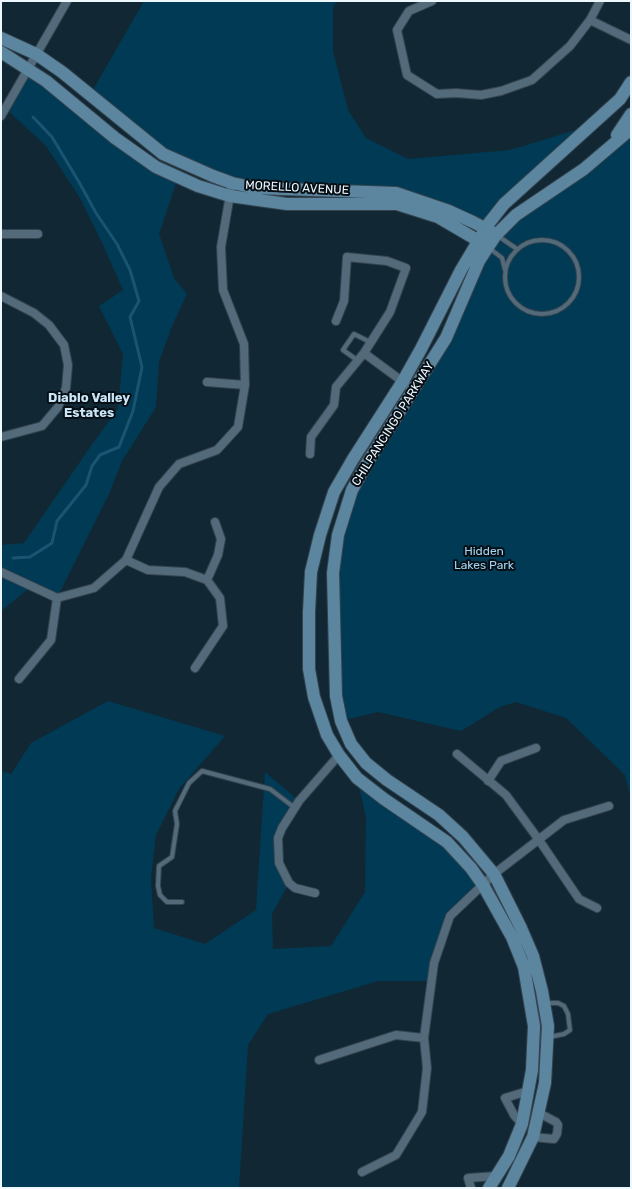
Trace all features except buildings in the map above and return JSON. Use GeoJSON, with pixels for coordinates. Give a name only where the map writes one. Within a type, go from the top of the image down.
{"type":"FeatureCollection","features":[{"type":"Feature","properties":{"kind":"street"},"geometry":{"type":"LineString","coordinates":[[1,116],[67,1]]}},
{"type":"Feature","properties":{"kind":"street"},"geometry":{"type":"LineString","coordinates":[[432,1],[409,11],[397,30],[407,75],[437,94],[456,93],[481,95],[501,91],[532,80],[551,65],[570,46],[590,20],[600,1]]}},
{"type":"Feature","properties":{"kind":"street"},"geometry":{"type":"LineString","coordinates":[[590,20],[631,40]]}},
{"type":"Feature","properties":{"kind":"street","name":"MORELLO AVENUE"},"geometry":{"type":"LineString","coordinates":[[1,38],[36,54],[62,72],[163,154],[212,176],[232,183],[256,188],[396,193],[449,211],[496,235]]}},
{"type":"Feature","properties":{"kind":"street","name":"MORELLO AVENUE"},"geometry":{"type":"LineString","coordinates":[[1,52],[46,81],[114,138],[156,167],[198,186],[230,196],[287,204],[397,204],[438,217],[483,244]]}},
{"type":"Feature","properties":{"kind":"street"},"geometry":{"type":"LineString","coordinates":[[483,244],[486,229],[504,204],[620,99],[631,82]]}},
{"type":"Feature","properties":{"kind":"street"},"geometry":{"type":"LineString","coordinates":[[608,150],[631,114]]}},
{"type":"Feature","properties":{"kind":"street"},"geometry":{"type":"LineString","coordinates":[[496,235],[516,215],[584,169],[631,129]]}},
{"type":"Feature","properties":{"kind":"street"},"geometry":{"type":"LineString","coordinates":[[1,572],[57,598],[94,588],[126,560],[159,488],[180,464],[217,450],[238,427],[244,385],[244,344],[223,290],[221,247],[232,183]]}},
{"type":"Feature","properties":{"kind":"street"},"geometry":{"type":"LineString","coordinates":[[1,234],[38,234]]}},
{"type":"Feature","properties":{"kind":"street","name":"CHILPANCINGO PARKWAY"},"geometry":{"type":"LineString","coordinates":[[489,1188],[509,1156],[522,1124],[532,1070],[534,1026],[524,967],[512,936],[483,885],[471,868],[447,842],[357,778],[339,755],[327,735],[314,696],[309,668],[309,612],[311,572],[320,535],[334,492],[353,459],[403,381],[461,270],[483,244],[496,235]]}},
{"type":"Feature","properties":{"kind":"street","name":"CHILPANCINGO PARKWAY"},"geometry":{"type":"LineString","coordinates":[[483,244],[480,261],[446,338],[367,463],[352,490],[338,535],[333,580],[336,696],[341,721],[352,744],[366,763],[387,780],[440,816],[463,837],[494,874],[533,956],[548,1026],[545,1083],[533,1137],[508,1188]]}},
{"type":"Feature","properties":{"kind":"street"},"geometry":{"type":"LineString","coordinates":[[310,454],[311,437],[334,405],[336,387],[364,352],[390,312],[406,268],[387,261],[347,257],[344,301],[336,321]]}},
{"type":"Feature","properties":{"kind":"street"},"geometry":{"type":"LineString","coordinates":[[1,296],[34,314],[49,325],[64,345],[68,365],[66,388],[58,406],[42,426],[1,437]]}},
{"type":"Feature","properties":{"kind":"street"},"geometry":{"type":"LineString","coordinates":[[364,352],[414,390]]}},
{"type":"Feature","properties":{"kind":"street"},"geometry":{"type":"LineString","coordinates":[[207,382],[244,385]]}},
{"type":"Feature","properties":{"kind":"street"},"geometry":{"type":"LineString","coordinates":[[207,580],[218,555],[221,539],[215,522]]}},
{"type":"Feature","properties":{"kind":"street"},"geometry":{"type":"LineString","coordinates":[[126,560],[148,570],[185,572],[207,580],[220,598],[223,626],[195,668]]}},
{"type":"Feature","properties":{"kind":"street"},"geometry":{"type":"LineString","coordinates":[[19,679],[51,640],[57,598]]}},
{"type":"Feature","properties":{"kind":"street"},"geometry":{"type":"LineString","coordinates":[[488,781],[501,761],[536,748]]}},
{"type":"Feature","properties":{"kind":"street"},"geometry":{"type":"LineString","coordinates":[[457,754],[506,795],[579,899],[597,908]]}},
{"type":"Feature","properties":{"kind":"street"},"geometry":{"type":"LineString","coordinates":[[315,893],[295,888],[289,882],[279,863],[278,838],[282,828],[295,808],[339,755]]}},
{"type":"Feature","properties":{"kind":"street"},"geometry":{"type":"LineString","coordinates":[[362,1172],[396,1155],[422,1112],[427,1068],[424,1038],[434,963],[450,916],[494,874],[564,820],[609,806]]}},
{"type":"Feature","properties":{"kind":"street"},"geometry":{"type":"LineString","coordinates":[[319,1060],[396,1035],[424,1038]]}},
{"type":"Feature","properties":{"kind":"street"},"geometry":{"type":"LineString","coordinates":[[522,1124],[514,1115],[505,1098],[528,1091]]}},
{"type":"Feature","properties":{"kind":"street"},"geometry":{"type":"LineString","coordinates":[[533,1137],[554,1139],[557,1134],[558,1126],[556,1122],[539,1113]]}},
{"type":"Feature","properties":{"kind":"street"},"geometry":{"type":"LineString","coordinates":[[471,1188],[468,1178],[496,1176]]}},
{"type":"Feature","properties":{"kind":"lane"},"geometry":{"type":"LineString","coordinates":[[496,235],[517,249]]}},
{"type":"Feature","properties":{"kind":"lane"},"geometry":{"type":"LineString","coordinates":[[535,240],[544,240],[554,242],[565,248],[574,259],[579,275],[578,287],[572,299],[564,307],[554,313],[541,315],[524,311],[510,298],[504,278],[505,270],[510,258],[517,249],[526,243],[535,240]]}},
{"type":"Feature","properties":{"kind":"lane"},"geometry":{"type":"LineString","coordinates":[[483,244],[502,258],[505,270]]}},
{"type":"Feature","properties":{"kind":"lane"},"geometry":{"type":"LineString","coordinates":[[357,360],[343,350],[354,334],[370,342]]}},
{"type":"Feature","properties":{"kind":"lane"},"geometry":{"type":"LineString","coordinates":[[182,902],[167,902],[160,895],[158,886],[159,866],[172,857],[177,824],[175,811],[189,783],[202,771],[270,789],[295,808]]}},
{"type":"Feature","properties":{"kind":"lane"},"geometry":{"type":"LineString","coordinates":[[544,1003],[558,1003],[564,1006],[568,1014],[570,1030],[564,1034],[547,1037]]}},
{"type":"Feature","properties":{"kind":"green space"},"geometry":{"type":"Polygon","coordinates":[[[144,1],[337,1],[333,7],[333,51],[348,110],[366,138],[408,159],[510,150],[592,125],[489,223],[396,193],[256,188],[163,154],[90,95],[144,1]]]}},
{"type":"Feature","properties":{"kind":"green space"},"geometry":{"type":"Polygon","coordinates":[[[28,68],[178,177],[159,234],[174,278],[187,294],[172,326],[159,362],[156,407],[122,461],[109,494],[57,598],[32,586],[1,611],[1,545],[24,543],[118,409],[123,354],[99,306],[123,290],[104,247],[80,198],[46,146],[5,108],[28,68]]]}},
{"type":"Feature","properties":{"kind":"green space","name":"Hidden Lakes Park"},"geometry":{"type":"Polygon","coordinates":[[[631,129],[631,799],[625,775],[566,718],[516,702],[500,707],[461,731],[378,712],[341,721],[333,573],[352,490],[411,395],[496,235],[631,129]]]}},
{"type":"Feature","properties":{"kind":"green space"},"geometry":{"type":"Polygon","coordinates":[[[108,701],[225,736],[179,789],[156,835],[151,878],[154,928],[205,944],[256,910],[265,772],[299,801],[282,828],[278,847],[289,883],[272,914],[273,949],[331,946],[365,892],[366,817],[357,778],[447,842],[483,885],[450,916],[432,981],[378,981],[268,1014],[248,1045],[239,1188],[1,1188],[1,771],[11,774],[31,743],[108,701]]]}},
{"type":"Feature","properties":{"kind":"waterway"},"geometry":{"type":"LineString","coordinates":[[13,558],[30,557],[52,543],[57,521],[86,485],[92,466],[100,455],[119,447],[133,411],[142,367],[130,317],[139,301],[130,270],[117,244],[96,213],[52,137],[33,117]]}},
{"type":"Feature","properties":{"kind":"district","name":"Diablo Valley Estates"},"geometry":{"type":"Point","coordinates":[89,406]}}]}
